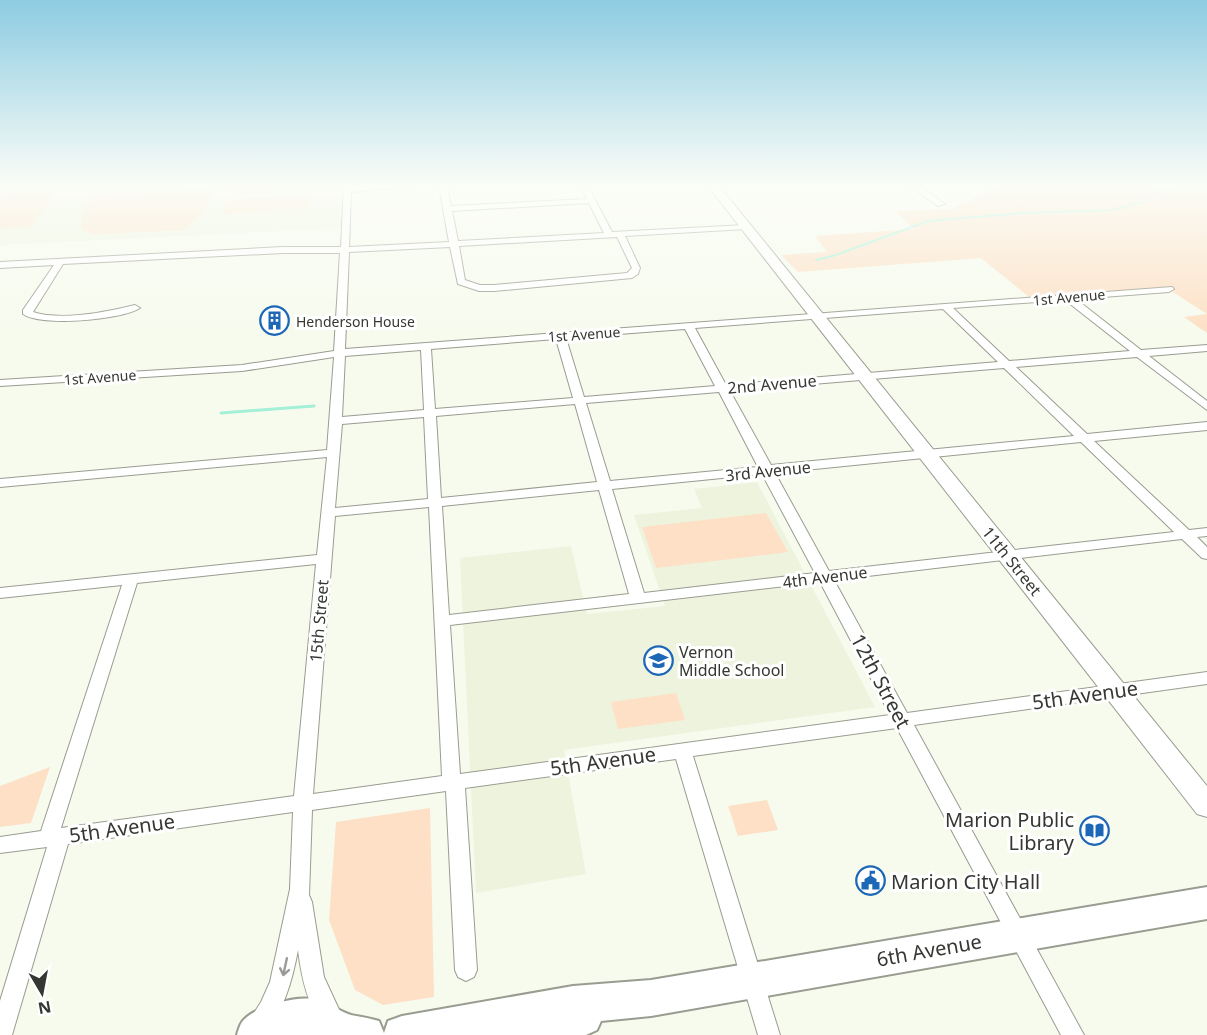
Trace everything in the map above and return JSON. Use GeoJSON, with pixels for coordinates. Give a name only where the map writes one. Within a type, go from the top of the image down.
{"type":"FeatureCollection","features":[{"type":"Feature","properties":{"kind":"main road","name":"6th Avenue"},"geometry":{"type":"LineString","coordinates":[[402,1035],[573,1005],[651,998],[1207,903]]}},
{"type":"Feature","properties":{"kind":"main road","name":"6th Avenue"},"geometry":{"type":"LineString","coordinates":[[504,1035],[567,1022],[651,998]]}},
{"type":"Feature","properties":{"kind":"main road"},"geometry":{"type":"LineString","coordinates":[[254,1035],[287,1018],[308,1016],[326,1021],[346,1033]]}},
{"type":"Feature","properties":{"kind":"street","name":"15th Street"},"geometry":{"type":"LineString","coordinates":[[254,1035],[281,983],[300,888],[303,804],[336,421],[347,234]]}},
{"type":"Feature","properties":{"kind":"street"},"geometry":{"type":"LineString","coordinates":[[452,234],[461,282],[479,288],[629,276],[635,272],[636,268],[620,235]]}},
{"type":"Feature","properties":{"kind":"street"},"geometry":{"type":"LineString","coordinates":[[0,265],[303,249],[346,250],[631,234]]}},
{"type":"Feature","properties":{"kind":"street","name":"11th Street"},"geometry":{"type":"LineString","coordinates":[[752,234],[1207,806]]}},
{"type":"Feature","properties":{"kind":"street"},"geometry":{"type":"LineString","coordinates":[[60,262],[28,310],[28,314],[33,317],[116,314],[135,309]]}},
{"type":"Feature","properties":{"kind":"street","name":"1st Avenue"},"geometry":{"type":"LineString","coordinates":[[0,384],[242,368],[340,353],[1169,289]]}},
{"type":"Feature","properties":{"kind":"street"},"geometry":{"type":"LineString","coordinates":[[1066,297],[1207,407]]}},
{"type":"Feature","properties":{"kind":"street"},"geometry":{"type":"LineString","coordinates":[[946,307],[1207,555]]}},
{"type":"Feature","properties":{"kind":"street","name":"12th Street"},"geometry":{"type":"LineString","coordinates":[[689,327],[1072,1035]]}},
{"type":"Feature","properties":{"kind":"street"},"geometry":{"type":"LineString","coordinates":[[560,336],[638,598]]}},
{"type":"Feature","properties":{"kind":"street"},"geometry":{"type":"LineString","coordinates":[[426,346],[466,970]]}},
{"type":"Feature","properties":{"kind":"street","name":"2nd Avenue"},"geometry":{"type":"LineString","coordinates":[[336,421],[1207,348]]}},
{"type":"Feature","properties":{"kind":"street","name":"3rd Avenue"},"geometry":{"type":"LineString","coordinates":[[328,513],[1207,426]]}},
{"type":"Feature","properties":{"kind":"street"},"geometry":{"type":"LineString","coordinates":[[0,483],[333,453]]}},
{"type":"Feature","properties":{"kind":"street","name":"4th Avenue"},"geometry":{"type":"LineString","coordinates":[[442,621],[1207,532]]}},
{"type":"Feature","properties":{"kind":"street"},"geometry":{"type":"LineString","coordinates":[[0,593],[324,559]]}},
{"type":"Feature","properties":{"kind":"street"},"geometry":{"type":"LineString","coordinates":[[2,1035],[54,838],[132,580]]}},
{"type":"Feature","properties":{"kind":"street","name":"5th Avenue"},"geometry":{"type":"LineString","coordinates":[[0,845],[1207,678]]}},
{"type":"Feature","properties":{"kind":"street"},"geometry":{"type":"LineString","coordinates":[[682,750],[769,1035]]}},
{"type":"Feature","properties":{"kind":"street","name":"15th Street"},"geometry":{"type":"LineString","coordinates":[[300,888],[313,977],[319,995],[346,1033]]}},
{"type":"Feature","properties":{"kind":"shaded area"},"geometry":{"type":"Polygon","coordinates":[[[0,234],[215,234],[0,245],[0,234]]]}},
{"type":"Feature","properties":{"kind":"shaded area"},"geometry":{"type":"Polygon","coordinates":[[[1207,234],[1207,314],[1165,287],[1029,297],[981,258],[798,272],[781,255],[827,252],[815,236],[1207,234]]]}},
{"type":"Feature","properties":{"kind":"shaded area"},"geometry":{"type":"Polygon","coordinates":[[[1207,314],[1207,333],[1184,317],[1207,314]]]}},
{"type":"Feature","properties":{"kind":"shaded area","name":"Vernon Middle School"},"geometry":{"type":"Polygon","coordinates":[[[757,482],[875,707],[564,750],[586,874],[476,893],[460,558],[571,546],[587,614],[665,606],[634,515],[702,508],[694,489],[757,482]]]}},
{"type":"Feature","properties":{"kind":"shaded area"},"geometry":{"type":"Polygon","coordinates":[[[766,513],[788,552],[656,568],[642,527],[766,513]]]}},
{"type":"Feature","properties":{"kind":"shaded area"},"geometry":{"type":"Polygon","coordinates":[[[676,693],[685,720],[618,729],[611,702],[676,693]]]}},
{"type":"Feature","properties":{"kind":"shaded area"},"geometry":{"type":"Polygon","coordinates":[[[50,767],[31,823],[0,827],[0,786],[50,767]]]}},
{"type":"Feature","properties":{"kind":"shaded area"},"geometry":{"type":"Polygon","coordinates":[[[767,800],[778,830],[738,836],[728,806],[767,800]]]}},
{"type":"Feature","properties":{"kind":"shaded area"},"geometry":{"type":"Polygon","coordinates":[[[430,808],[434,997],[383,1005],[355,990],[329,920],[336,822],[430,808]]]}},
{"type":"Feature","properties":{"kind":"waterway"},"geometry":{"type":"LineString","coordinates":[[816,260],[892,234]]}},
{"type":"Feature","properties":{"kind":"waterway"},"geometry":{"type":"LineString","coordinates":[[221,413],[314,406]]}},
{"type":"Feature","properties":{"kind":"place","name":"Henderson House"},"geometry":{"type":"Point","coordinates":[275,321]}},
{"type":"Feature","properties":{"kind":"place","name":"Vernon Middle School"},"geometry":{"type":"Point","coordinates":[658,661]}},
{"type":"Feature","properties":{"kind":"place","name":"Marion Public Library"},"geometry":{"type":"Point","coordinates":[1095,830]}},
{"type":"Feature","properties":{"kind":"place","name":"Marion City Hall"},"geometry":{"type":"Point","coordinates":[870,881]}}]}
